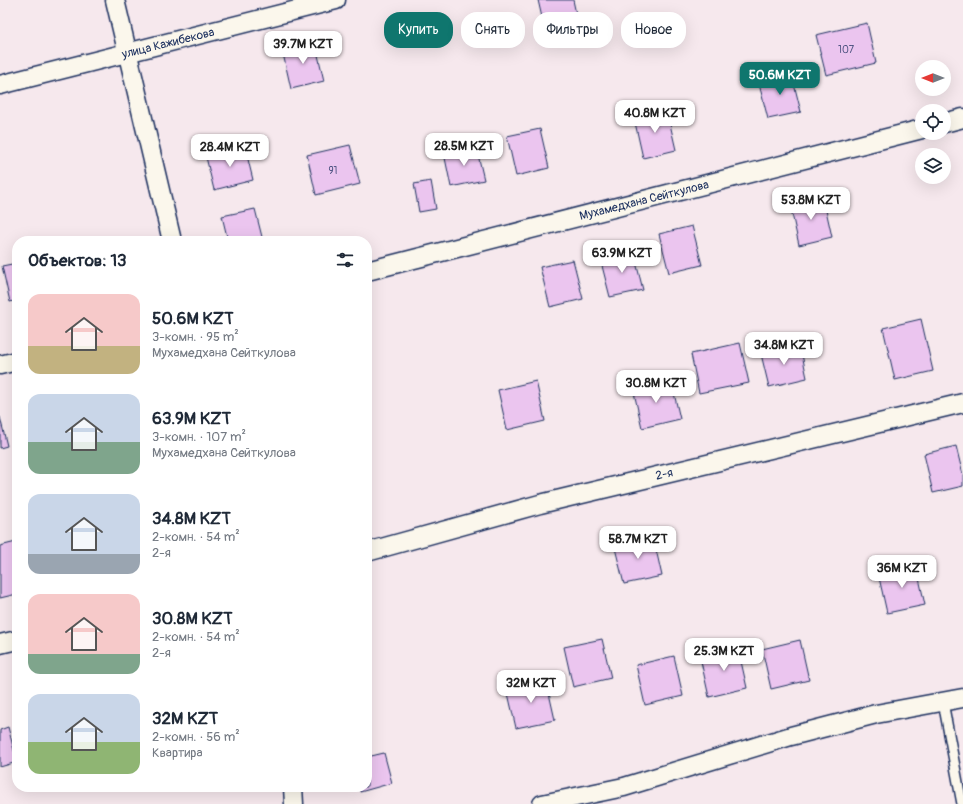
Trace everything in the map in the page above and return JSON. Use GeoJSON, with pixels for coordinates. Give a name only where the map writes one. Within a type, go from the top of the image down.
{"type":"FeatureCollection","features":[{"type":"Feature","properties":{"kind":"street"},"geometry":{"type":"LineString","coordinates":[[115,0],[171,236]]}},
{"type":"Feature","properties":{"kind":"street","name":"улица Кажибекова"},"geometry":{"type":"LineString","coordinates":[[0,85],[128,54],[336,0]]}},
{"type":"Feature","properties":{"kind":"street"},"geometry":{"type":"LineString","coordinates":[[951,121],[963,118]]}},
{"type":"Feature","properties":{"kind":"street","name":"Мухамедхана Сейткулова"},"geometry":{"type":"LineString","coordinates":[[372,270],[915,131]]}},
{"type":"Feature","properties":{"kind":"street"},"geometry":{"type":"LineString","coordinates":[[0,365],[12,362]]}},
{"type":"Feature","properties":{"kind":"street","name":"2-я"},"geometry":{"type":"LineString","coordinates":[[372,551],[540,504],[963,403]]}},
{"type":"Feature","properties":{"kind":"street"},"geometry":{"type":"LineString","coordinates":[[0,644],[12,641]]}},
{"type":"Feature","properties":{"kind":"street"},"geometry":{"type":"LineString","coordinates":[[542,804],[624,787],[791,736],[876,714],[963,698]]}},
{"type":"Feature","properties":{"kind":"street"},"geometry":{"type":"LineString","coordinates":[[293,792],[294,804]]}},
{"type":"Feature","properties":{"kind":"lane"},"geometry":{"type":"LineString","coordinates":[[943,702],[962,804]]}},
{"type":"Feature","properties":{"kind":"building"},"geometry":{"type":"Polygon","coordinates":[[[538,0],[573,0],[576,12],[541,12],[538,0]]]}},
{"type":"Feature","properties":{"kind":"building"},"geometry":{"type":"Polygon","coordinates":[[[867,23],[876,63],[826,75],[816,35],[867,23]]]}},
{"type":"Feature","properties":{"kind":"building"},"geometry":{"type":"Polygon","coordinates":[[[315,42],[324,81],[291,89],[282,49],[315,42]]]}},
{"type":"Feature","properties":{"kind":"building"},"geometry":{"type":"Polygon","coordinates":[[[791,72],[801,112],[768,119],[758,80],[791,72]]]}},
{"type":"Feature","properties":{"kind":"building"},"geometry":{"type":"Polygon","coordinates":[[[667,111],[676,150],[643,158],[634,118],[667,111]]]}},
{"type":"Feature","properties":{"kind":"building"},"geometry":{"type":"Polygon","coordinates":[[[540,129],[549,168],[516,176],[507,136],[540,129]]]}},
{"type":"Feature","properties":{"kind":"building"},"geometry":{"type":"Polygon","coordinates":[[[350,145],[360,184],[316,195],[307,155],[350,145]]]}},
{"type":"Feature","properties":{"kind":"building"},"geometry":{"type":"Polygon","coordinates":[[[476,146],[484,180],[451,187],[444,153],[476,146]]]}},
{"type":"Feature","properties":{"kind":"building"},"geometry":{"type":"Polygon","coordinates":[[[245,147],[253,180],[214,190],[206,157],[245,147]]]}},
{"type":"Feature","properties":{"kind":"building"},"geometry":{"type":"Polygon","coordinates":[[[431,181],[436,209],[419,212],[414,184],[431,181]]]}},
{"type":"Feature","properties":{"kind":"building"},"geometry":{"type":"Polygon","coordinates":[[[823,197],[832,237],[799,245],[790,205],[823,197]]]}},
{"type":"Feature","properties":{"kind":"building"},"geometry":{"type":"Polygon","coordinates":[[[255,209],[262,236],[227,236],[222,216],[255,209]]]}},
{"type":"Feature","properties":{"kind":"building"},"geometry":{"type":"Polygon","coordinates":[[[692,226],[702,265],[669,273],[659,234],[692,226]]]}},
{"type":"Feature","properties":{"kind":"building"},"geometry":{"type":"Polygon","coordinates":[[[633,250],[643,290],[610,297],[600,258],[633,250]]]}},
{"type":"Feature","properties":{"kind":"building"},"geometry":{"type":"Polygon","coordinates":[[[573,260],[583,299],[550,307],[540,267],[573,260]]]}},
{"type":"Feature","properties":{"kind":"building"},"geometry":{"type":"Polygon","coordinates":[[[12,264],[12,301],[10,302],[2,266],[12,264]]]}},
{"type":"Feature","properties":{"kind":"building"},"geometry":{"type":"Polygon","coordinates":[[[921,319],[933,371],[895,380],[883,328],[921,319]]]}},
{"type":"Feature","properties":{"kind":"building"},"geometry":{"type":"Polygon","coordinates":[[[740,343],[749,383],[699,393],[691,354],[740,343]]]}},
{"type":"Feature","properties":{"kind":"building"},"geometry":{"type":"Polygon","coordinates":[[[800,345],[807,378],[769,387],[761,354],[800,345]]]}},
{"type":"Feature","properties":{"kind":"building"},"geometry":{"type":"Polygon","coordinates":[[[671,380],[680,419],[642,428],[633,388],[671,380]]]}},
{"type":"Feature","properties":{"kind":"building"},"geometry":{"type":"Polygon","coordinates":[[[536,381],[545,421],[507,430],[498,390],[536,381]]]}},
{"type":"Feature","properties":{"kind":"building"},"geometry":{"type":"Polygon","coordinates":[[[0,417],[7,446],[0,448],[0,417]]]}},
{"type":"Feature","properties":{"kind":"building"},"geometry":{"type":"Polygon","coordinates":[[[956,446],[963,475],[963,486],[933,493],[924,454],[956,446]]]}},
{"type":"Feature","properties":{"kind":"building"},"geometry":{"type":"Polygon","coordinates":[[[653,536],[662,576],[624,584],[614,544],[653,536]]]}},
{"type":"Feature","properties":{"kind":"building"},"geometry":{"type":"Polygon","coordinates":[[[12,543],[12,595],[0,598],[0,546],[12,543]]]}},
{"type":"Feature","properties":{"kind":"building"},"geometry":{"type":"Polygon","coordinates":[[[916,565],[925,605],[887,613],[878,573],[916,565]]]}},
{"type":"Feature","properties":{"kind":"building"},"geometry":{"type":"Polygon","coordinates":[[[602,639],[611,678],[573,687],[564,647],[602,639]]]}},
{"type":"Feature","properties":{"kind":"building"},"geometry":{"type":"Polygon","coordinates":[[[800,640],[809,680],[771,689],[762,649],[800,640]]]}},
{"type":"Feature","properties":{"kind":"building"},"geometry":{"type":"Polygon","coordinates":[[[738,648],[747,688],[709,697],[700,657],[738,648]]]}},
{"type":"Feature","properties":{"kind":"building"},"geometry":{"type":"Polygon","coordinates":[[[674,656],[683,696],[645,705],[636,665],[674,656]]]}},
{"type":"Feature","properties":{"kind":"building"},"geometry":{"type":"Polygon","coordinates":[[[546,680],[555,720],[516,728],[507,689],[546,680]]]}},
{"type":"Feature","properties":{"kind":"building"},"geometry":{"type":"Polygon","coordinates":[[[8,727],[12,743],[12,763],[0,767],[0,730],[8,727]]]}},
{"type":"Feature","properties":{"kind":"building"},"geometry":{"type":"Polygon","coordinates":[[[384,753],[392,783],[372,789],[372,756],[384,753]]]}}]}
